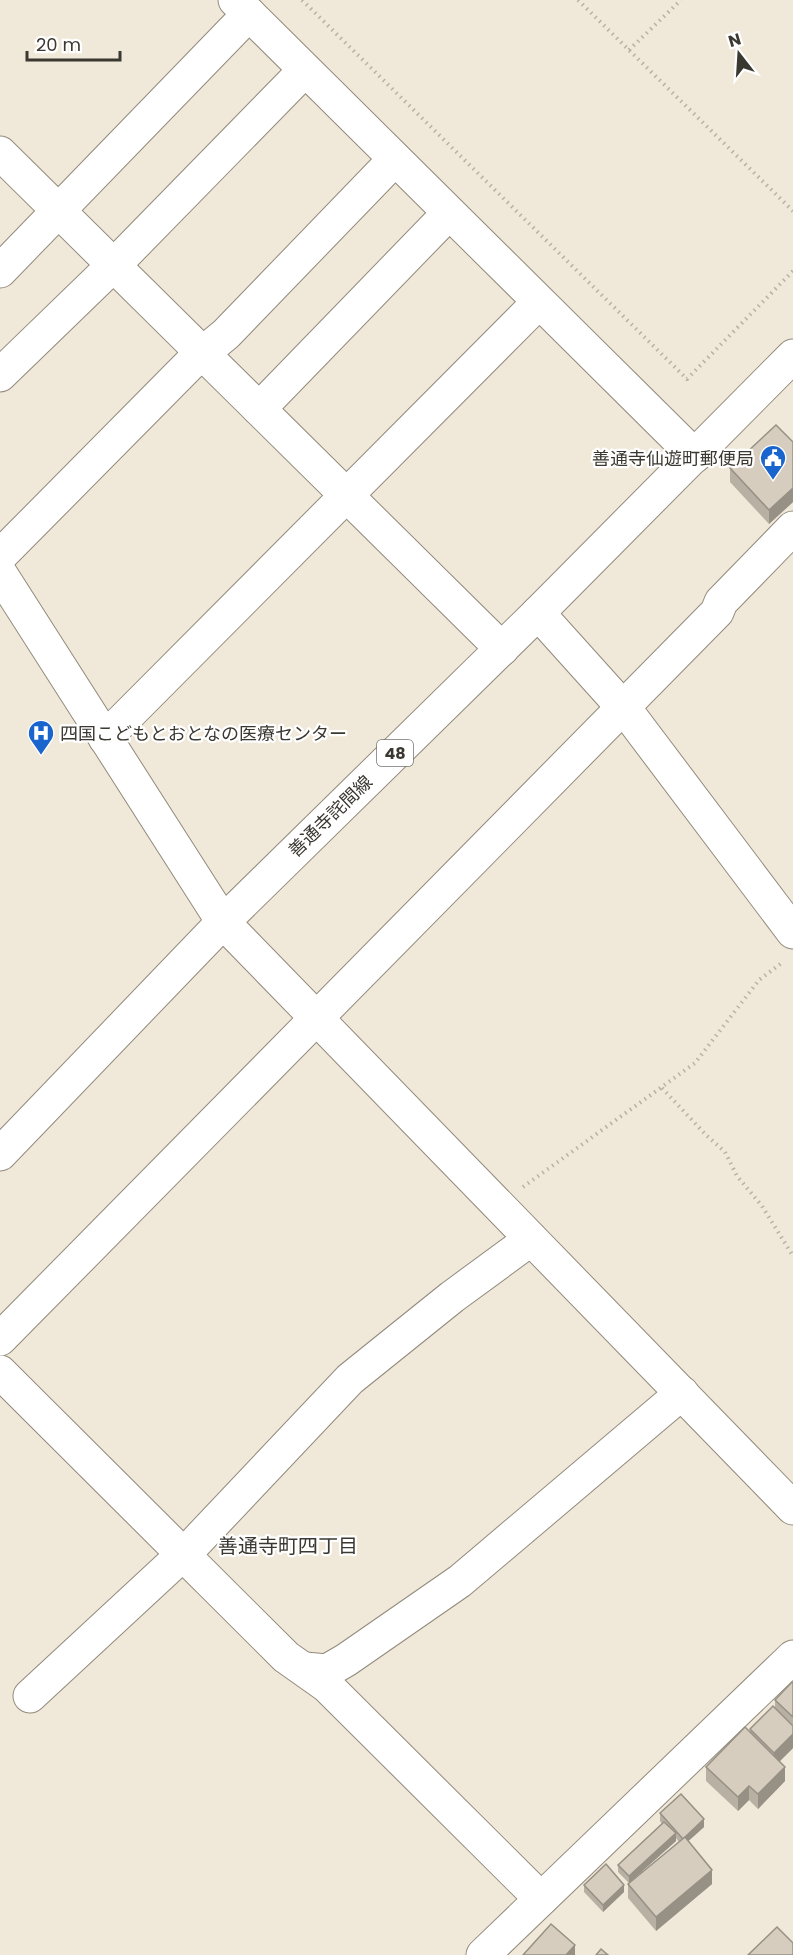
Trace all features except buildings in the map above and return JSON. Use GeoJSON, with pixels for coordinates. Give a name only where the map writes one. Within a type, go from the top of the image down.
{"type":"FeatureCollection","features":[{"type":"Feature","properties":{"kind":"street"},"geometry":{"type":"LineString","coordinates":[[0,271],[242,7],[695,456]]}},
{"type":"Feature","properties":{"kind":"street"},"geometry":{"type":"LineString","coordinates":[[0,375],[305,70]]}},
{"type":"Feature","properties":{"kind":"street"},"geometry":{"type":"LineString","coordinates":[[0,153],[502,649]]}},
{"type":"Feature","properties":{"kind":"street"},"geometry":{"type":"LineString","coordinates":[[0,556],[191,363],[226,334],[395,159]]}},
{"type":"Feature","properties":{"kind":"street"},"geometry":{"type":"LineString","coordinates":[[259,409],[449,213]]}},
{"type":"Feature","properties":{"kind":"street"},"geometry":{"type":"LineString","coordinates":[[105,738],[539,302]]}},
{"type":"Feature","properties":{"kind":"street","name":"善通寺詫間線"},"geometry":{"type":"LineString","coordinates":[[0,1154],[223,922],[502,649],[793,356]]}},
{"type":"Feature","properties":{"kind":"street"},"geometry":{"type":"LineString","coordinates":[[0,1339],[717,612],[721,602],[793,528]]}},
{"type":"Feature","properties":{"kind":"street"},"geometry":{"type":"LineString","coordinates":[[0,573],[223,922],[793,1508]]}},
{"type":"Feature","properties":{"kind":"street"},"geometry":{"type":"LineString","coordinates":[[538,613],[622,707],[789,946]]}},
{"type":"Feature","properties":{"kind":"street"},"geometry":{"type":"LineString","coordinates":[[30,1696],[183,1554],[350,1379],[452,1297],[531,1239]]}},
{"type":"Feature","properties":{"kind":"street"},"geometry":{"type":"LineString","coordinates":[[0,1372],[286,1657],[327,1686],[541,1899]]}},
{"type":"Feature","properties":{"kind":"street"},"geometry":{"type":"LineString","coordinates":[[305,1669],[327,1671],[460,1581],[682,1393]]}},
{"type":"Feature","properties":{"kind":"street"},"geometry":{"type":"LineString","coordinates":[[483,1955],[793,1657]]}},
{"type":"Feature","properties":{"kind":"path"},"geometry":{"type":"LineString","coordinates":[[302,0],[687,379],[793,271]]}},
{"type":"Feature","properties":{"kind":"path"},"geometry":{"type":"LineString","coordinates":[[306,4],[310,0]]}},
{"type":"Feature","properties":{"kind":"path"},"geometry":{"type":"LineString","coordinates":[[578,0],[793,211]]}},
{"type":"Feature","properties":{"kind":"path"},"geometry":{"type":"LineString","coordinates":[[629,50],[681,0]]}},
{"type":"Feature","properties":{"kind":"path"},"geometry":{"type":"LineString","coordinates":[[521,1188],[695,1063],[759,980],[789,946]]}},
{"type":"Feature","properties":{"kind":"path"},"geometry":{"type":"LineString","coordinates":[[662,1088],[725,1152],[737,1176],[762,1206],[793,1256]]}},
{"type":"Feature","properties":{"kind":"place","name":"善通寺仙遊町郵便局"},"geometry":{"type":"Point","coordinates":[773,481]}},
{"type":"Feature","properties":{"kind":"place","name":"四国こどもとおとなの医療センター"},"geometry":{"type":"Point","coordinates":[41,756]}},
{"type":"Feature","properties":{"kind":"district","name":"善通寺町四丁目"},"geometry":{"type":"Point","coordinates":[288,1546]}}]}
